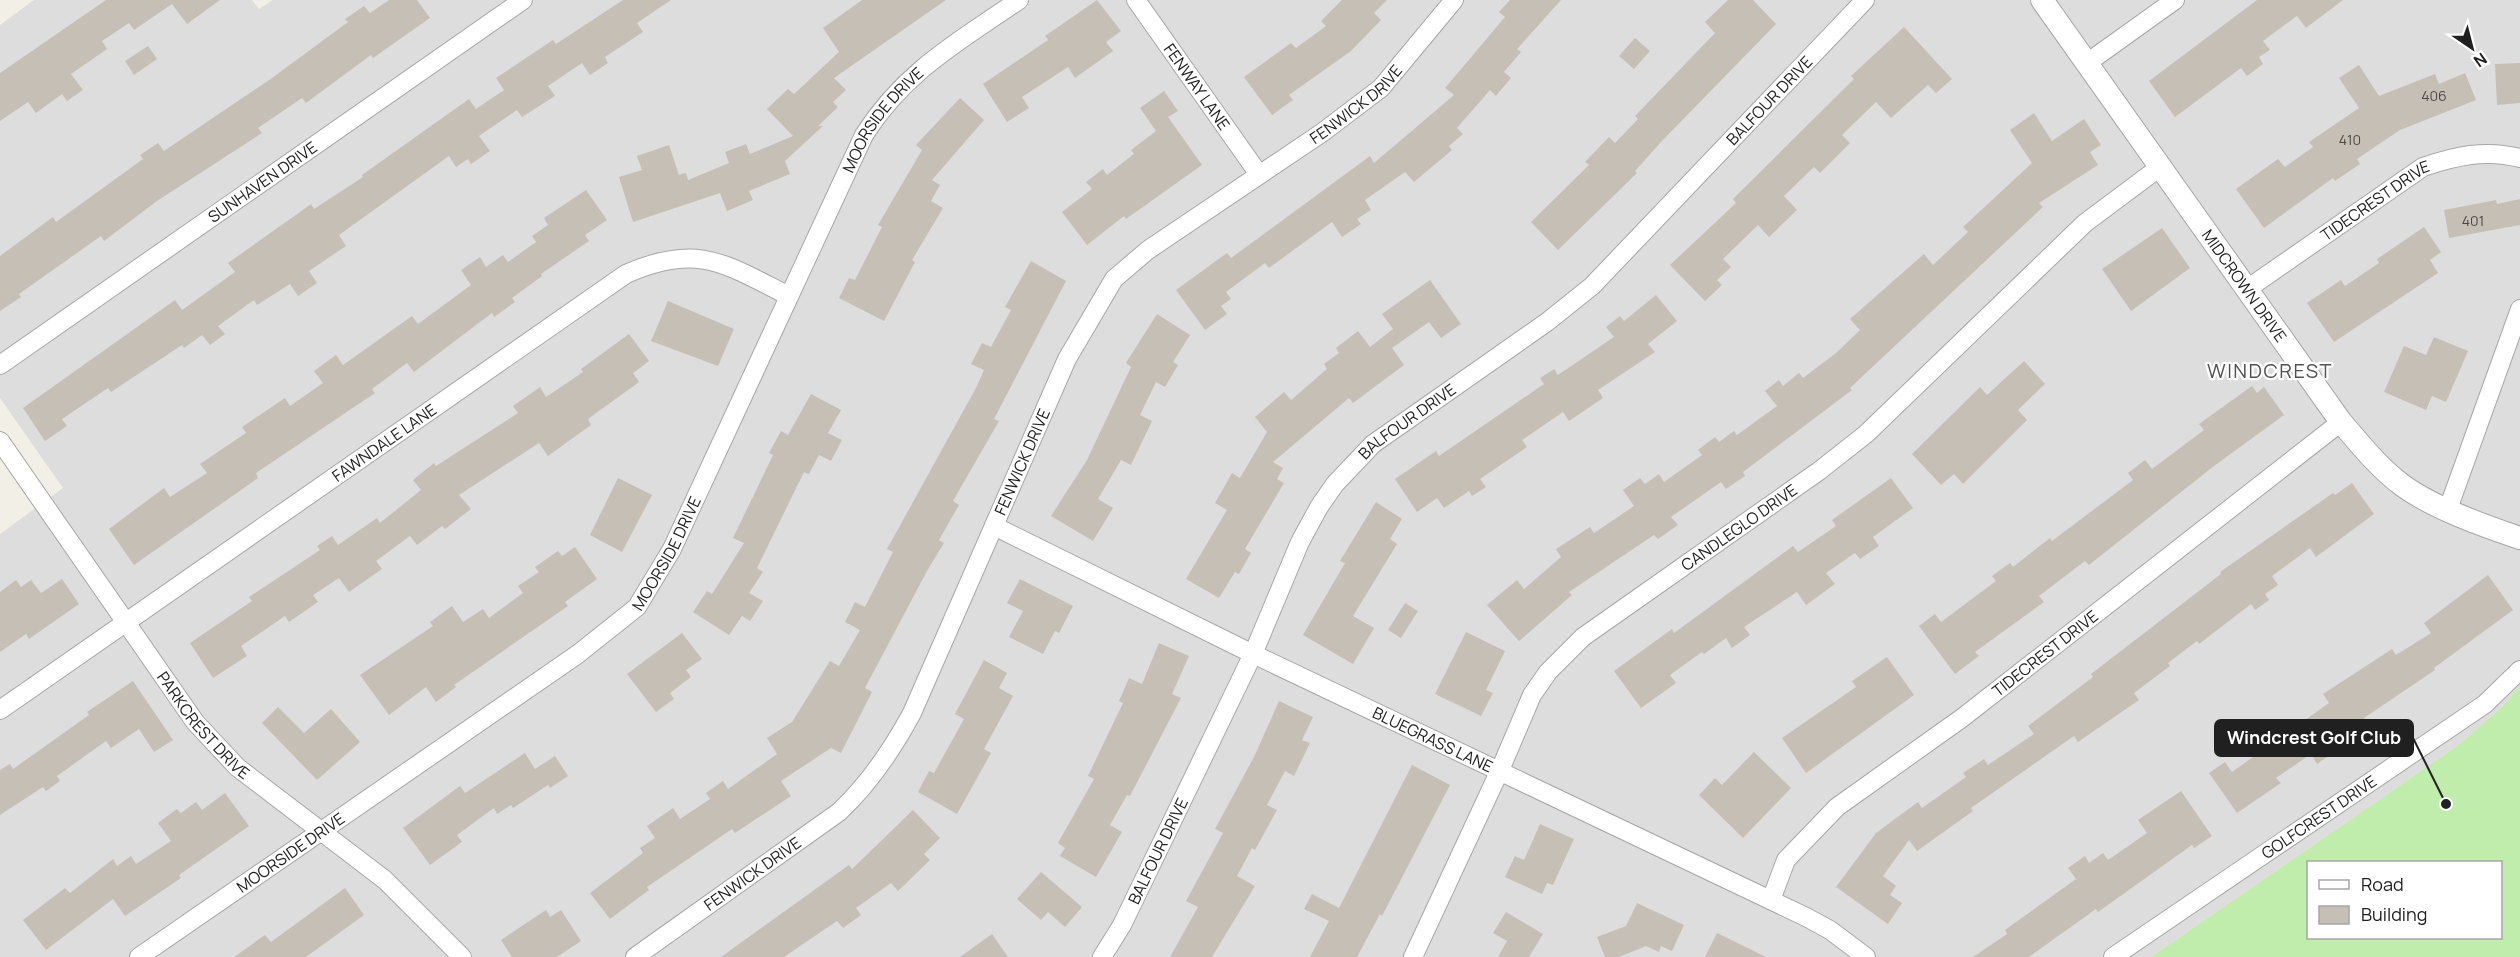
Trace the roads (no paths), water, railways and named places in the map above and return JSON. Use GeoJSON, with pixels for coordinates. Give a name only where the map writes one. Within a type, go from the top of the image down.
{"type":"FeatureCollection","features":[{"type":"Feature","properties":{"kind":"street","name":"SUNHAVEN DRIVE"},"geometry":{"type":"LineString","coordinates":[[0,365],[523,0]]}},
{"type":"Feature","properties":{"kind":"street","name":"MOORSIDE DRIVE"},"geometry":{"type":"LineString","coordinates":[[139,957],[578,654],[637,607],[672,549],[852,158],[878,113],[912,75],[1019,0]]}},
{"type":"Feature","properties":{"kind":"street","name":"FENWAY LANE"},"geometry":{"type":"LineString","coordinates":[[1137,0],[1258,173]]}},
{"type":"Feature","properties":{"kind":"street","name":"FENWICK DRIVE"},"geometry":{"type":"LineString","coordinates":[[635,957],[814,831],[859,794],[894,747],[912,713],[1066,359],[1114,279],[1148,250],[1258,173],[1323,132],[1381,88],[1454,0]]}},
{"type":"Feature","properties":{"kind":"street","name":"BALFOUR DRIVE"},"geometry":{"type":"LineString","coordinates":[[1102,957],[1122,925],[1253,654],[1300,542],[1319,507],[1348,468],[1373,444],[1547,322],[1592,286],[1864,0]]}},
{"type":"Feature","properties":{"kind":"street","name":"MIDCROWN DRIVE"},"geometry":{"type":"LineString","coordinates":[[2042,0],[2341,422],[2368,454],[2403,485],[2484,526],[2520,538]]}},
{"type":"Feature","properties":{"kind":"street"},"geometry":{"type":"LineString","coordinates":[[2087,63],[2175,0]]}},
{"type":"Feature","properties":{"kind":"street","name":"TIDECREST DRIVE"},"geometry":{"type":"LineString","coordinates":[[2247,289],[2423,167],[2451,158],[2480,153],[2520,158]]}},
{"type":"Feature","properties":{"kind":"street","name":"CANDLEGLO DRIVE"},"geometry":{"type":"LineString","coordinates":[[1413,957],[1500,770],[1532,694],[1548,672],[1583,638],[1819,471],[1866,434],[2085,223],[2160,167]]}},
{"type":"Feature","properties":{"kind":"street","name":"FAWNDALE LANE"},"geometry":{"type":"LineString","coordinates":[[0,710],[626,274],[654,262],[678,257],[715,260],[750,274],[789,296]]}},
{"type":"Feature","properties":{"kind":"street"},"geometry":{"type":"LineString","coordinates":[[2448,509],[2520,309]]}},
{"type":"Feature","properties":{"kind":"street","name":"TIDECREST DRIVE"},"geometry":{"type":"LineString","coordinates":[[1771,900],[1786,860],[1838,807],[1962,718],[2341,422]]}},
{"type":"Feature","properties":{"kind":"street","name":"PARKCREST DRIVE"},"geometry":{"type":"LineString","coordinates":[[0,441],[195,722],[237,767],[385,880],[462,957]]}},
{"type":"Feature","properties":{"kind":"street","name":"BLUEGRASS LANE"},"geometry":{"type":"LineString","coordinates":[[994,526],[1253,654],[1771,900],[1830,930],[1866,957]]}},
{"type":"Feature","properties":{"kind":"street","name":"GOLFCREST DRIVE"},"geometry":{"type":"LineString","coordinates":[[2113,957],[2485,704],[2520,670]]}},
{"type":"Feature","properties":{"kind":"place","name":"Windcrest Golf Club"},"geometry":{"type":"Point","coordinates":[2446,804]}},
{"type":"Feature","properties":{"kind":"district","name":"WINDCREST"},"geometry":{"type":"Point","coordinates":[2270,370]}}]}
